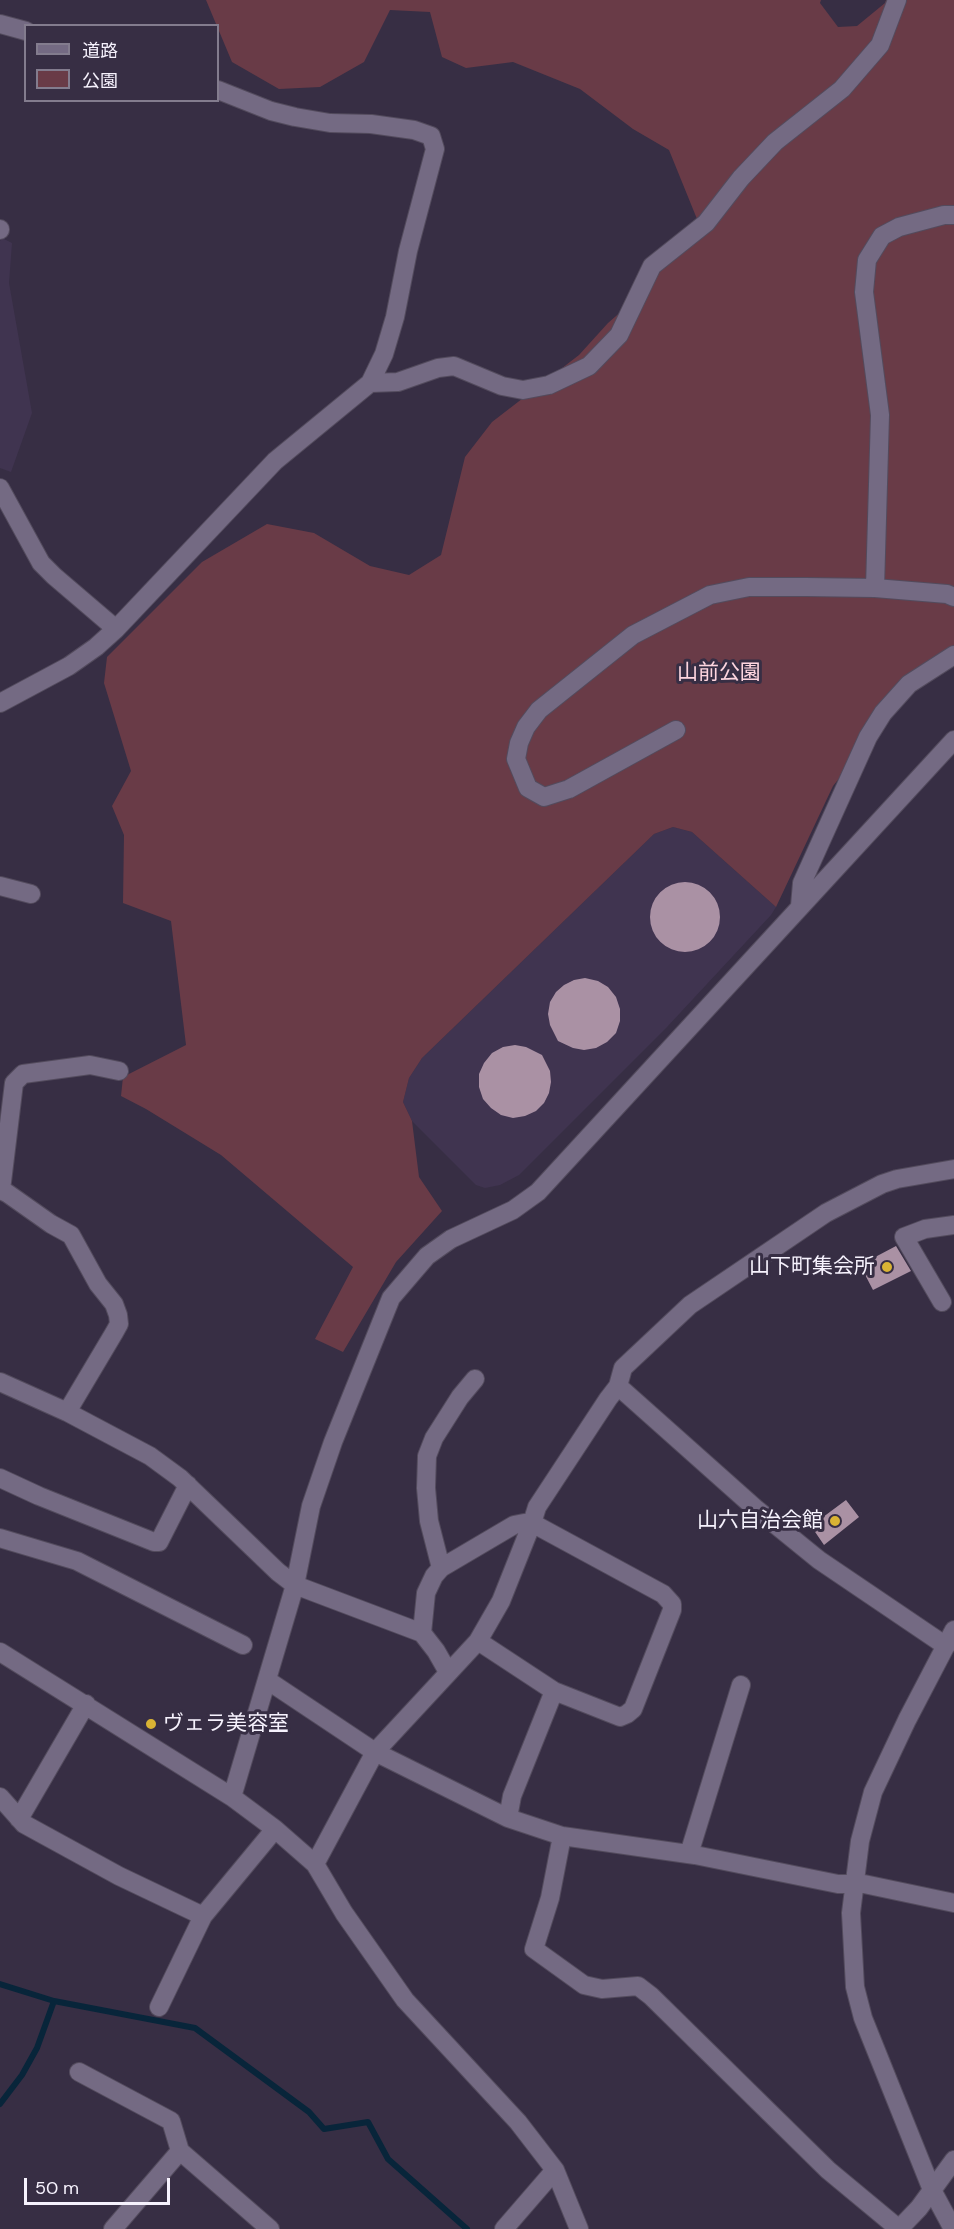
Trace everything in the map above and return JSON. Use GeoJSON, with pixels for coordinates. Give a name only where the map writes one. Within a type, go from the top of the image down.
{"type":"FeatureCollection","features":[{"type":"Feature","properties":{"kind":"street"},"geometry":{"type":"LineString","coordinates":[[370,383],[398,382],[438,368],[454,366],[502,386],[523,390],[549,385],[589,366],[619,335],[652,266],[706,223],[741,178],[775,142],[842,89],[880,45],[897,0]]}},
{"type":"Feature","properties":{"kind":"street"},"geometry":{"type":"LineString","coordinates":[[0,24],[24,30]]}},
{"type":"Feature","properties":{"kind":"street"},"geometry":{"type":"LineString","coordinates":[[0,703],[69,666],[116,629],[275,461],[370,383],[384,354],[435,149],[431,136],[420,131],[371,124],[330,123],[295,117],[271,111],[219,90]]}},
{"type":"Feature","properties":{"kind":"street"},"geometry":{"type":"LineString","coordinates":[[875,588],[880,415],[864,292],[867,260],[882,236],[899,227],[954,214]]}},
{"type":"Feature","properties":{"kind":"street"},"geometry":{"type":"LineString","coordinates":[[0,488],[41,562],[116,629]]}},
{"type":"Feature","properties":{"kind":"street"},"geometry":{"type":"LineString","coordinates":[[676,730],[569,789],[544,797],[528,788],[516,759],[519,743],[526,727],[539,710],[633,635],[710,595],[749,587],[875,588],[947,594],[954,597]]}},
{"type":"Feature","properties":{"kind":"street"},"geometry":{"type":"LineString","coordinates":[[800,906],[802,884],[868,738],[878,721],[909,684],[954,655]]}},
{"type":"Feature","properties":{"kind":"street"},"geometry":{"type":"LineString","coordinates":[[232,1797],[295,1585],[311,1506],[333,1442],[391,1298],[427,1256],[451,1239],[513,1210],[538,1192],[954,740]]}},
{"type":"Feature","properties":{"kind":"street"},"geometry":{"type":"LineString","coordinates":[[0,886],[31,894]]}},
{"type":"Feature","properties":{"kind":"street"},"geometry":{"type":"LineString","coordinates":[[67,1412],[119,1324],[118,1315],[114,1304],[98,1284],[70,1235],[1,1190],[14,1083],[23,1074],[90,1065],[119,1071]]}},
{"type":"Feature","properties":{"kind":"street"},"geometry":{"type":"LineString","coordinates":[[315,1864],[375,1752],[478,1641],[501,1601],[537,1507],[618,1386],[623,1368],[690,1305],[826,1213],[882,1184],[897,1179],[954,1169]]}},
{"type":"Feature","properties":{"kind":"street"},"geometry":{"type":"LineString","coordinates":[[942,1302],[904,1237],[925,1230],[954,1225]]}},
{"type":"Feature","properties":{"kind":"street"},"geometry":{"type":"LineString","coordinates":[[441,1568],[429,1521],[426,1488],[427,1456],[434,1438],[460,1397],[475,1379]]}},
{"type":"Feature","properties":{"kind":"street"},"geometry":{"type":"LineString","coordinates":[[0,1382],[67,1412],[150,1456],[188,1485],[278,1572],[295,1585],[422,1633],[448,1672]]}},
{"type":"Feature","properties":{"kind":"street"},"geometry":{"type":"LineString","coordinates":[[618,1386],[755,1508],[819,1560],[950,1638],[873,1792],[860,1841],[851,1913],[855,1987],[862,2018],[932,2190],[953,2229]]}},
{"type":"Feature","properties":{"kind":"street"},"geometry":{"type":"LineString","coordinates":[[0,1478],[154,1542],[159,1542],[188,1485]]}},
{"type":"Feature","properties":{"kind":"street"},"geometry":{"type":"LineString","coordinates":[[422,1633],[426,1593],[434,1576],[441,1568],[514,1525],[532,1523],[663,1594],[672,1604],[672,1610],[633,1709],[620,1717],[554,1691],[478,1641]]}},
{"type":"Feature","properties":{"kind":"street"},"geometry":{"type":"LineString","coordinates":[[0,1538],[77,1561],[243,1645]]}},
{"type":"Feature","properties":{"kind":"street"},"geometry":{"type":"LineString","coordinates":[[0,1652],[232,1797],[275,1829],[315,1864],[344,1912],[405,2000],[518,2122],[555,2170],[579,2229]]}},
{"type":"Feature","properties":{"kind":"street"},"geometry":{"type":"LineString","coordinates":[[267,1680],[375,1752],[508,1818],[562,1836],[689,1854],[838,1884],[864,1884],[954,1903]]}},
{"type":"Feature","properties":{"kind":"street"},"geometry":{"type":"LineString","coordinates":[[689,1854],[741,1686]]}},
{"type":"Feature","properties":{"kind":"street"},"geometry":{"type":"LineString","coordinates":[[508,1818],[512,1796],[554,1691]]}},
{"type":"Feature","properties":{"kind":"street"},"geometry":{"type":"LineString","coordinates":[[18,1819],[86,1704]]}},
{"type":"Feature","properties":{"kind":"street"},"geometry":{"type":"LineString","coordinates":[[0,1797],[24,1824],[119,1876],[203,1916]]}},
{"type":"Feature","properties":{"kind":"street"},"geometry":{"type":"LineString","coordinates":[[159,2007],[203,1916],[275,1829]]}},
{"type":"Feature","properties":{"kind":"street"},"geometry":{"type":"LineString","coordinates":[[562,1836],[550,1898],[534,1948],[584,1985],[602,1989],[638,1986],[651,1995],[828,2170],[899,2229],[954,2160]]}},
{"type":"Feature","properties":{"kind":"street"},"geometry":{"type":"LineString","coordinates":[[79,2072],[171,2121],[180,2151],[270,2229]]}},
{"type":"Feature","properties":{"kind":"street"},"geometry":{"type":"LineString","coordinates":[[113,2229],[180,2151]]}},
{"type":"Feature","properties":{"kind":"street"},"geometry":{"type":"LineString","coordinates":[[504,2229],[555,2170]]}},
{"type":"Feature","properties":{"kind":"shaded area"},"geometry":{"type":"Polygon","coordinates":[[[2,238],[12,243],[9,283],[32,413],[11,472],[0,468],[0,241],[2,238]]]}},
{"type":"Feature","properties":{"kind":"shaded area"},"geometry":{"type":"Polygon","coordinates":[[[673,827],[692,832],[776,907],[667,1027],[519,1175],[500,1185],[485,1188],[476,1185],[412,1121],[403,1102],[409,1078],[422,1058],[654,834],[673,827]]]}},
{"type":"Feature","properties":{"kind":"green space","name":"山前公園"},"geometry":{"type":"Polygon","coordinates":[[[206,0],[821,0],[820,3],[838,27],[857,26],[886,0],[954,0],[954,654],[918,679],[833,786],[776,907],[692,832],[673,827],[654,834],[422,1058],[409,1078],[403,1102],[412,1121],[419,1177],[442,1211],[396,1262],[343,1352],[315,1339],[353,1267],[221,1155],[121,1096],[123,1077],[186,1045],[171,921],[123,903],[124,835],[112,806],[131,771],[104,683],[107,657],[202,562],[267,524],[314,533],[370,566],[409,575],[441,555],[465,457],[492,422],[579,355],[608,323],[647,289],[697,219],[669,150],[633,129],[580,89],[513,62],[466,68],[442,57],[430,12],[390,10],[364,62],[320,87],[279,89],[232,62],[219,31],[219,24],[216,24],[206,0]]]}},
{"type":"Feature","properties":{"kind":"building"},"geometry":{"type":"Polygon","coordinates":[[[685,882],[698,885],[710,892],[717,904],[720,917],[717,930],[710,942],[698,949],[685,952],[672,949],[660,942],[653,930],[650,917],[653,904],[660,892],[672,885],[685,882]]]}},
{"type":"Feature","properties":{"kind":"building"},"geometry":{"type":"Polygon","coordinates":[[[585,978],[598,981],[608,987],[616,997],[620,1009],[620,1021],[616,1033],[607,1042],[596,1048],[584,1050],[558,1041],[550,1025],[548,1014],[550,1002],[556,992],[574,980],[585,978]]]}},
{"type":"Feature","properties":{"kind":"building"},"geometry":{"type":"Polygon","coordinates":[[[515,1045],[526,1047],[542,1055],[550,1071],[551,1082],[544,1103],[536,1111],[513,1118],[501,1115],[483,1099],[479,1087],[479,1074],[492,1053],[503,1047],[515,1045]]]}},
{"type":"Feature","properties":{"kind":"building","name":"山下町集会所"},"geometry":{"type":"Polygon","coordinates":[[[896,1246],[911,1271],[873,1290],[860,1265],[896,1246]]]}},
{"type":"Feature","properties":{"kind":"building","name":"山六自治会館"},"geometry":{"type":"Polygon","coordinates":[[[846,1500],[859,1517],[824,1545],[811,1526],[846,1500]]]}},
{"type":"Feature","properties":{"kind":"waterway"},"geometry":{"type":"LineString","coordinates":[[0,1984],[54,2001],[195,2028],[309,2112],[324,2129],[368,2122],[388,2159],[467,2229]]}},
{"type":"Feature","properties":{"kind":"waterway"},"geometry":{"type":"LineString","coordinates":[[0,2104],[22,2075],[37,2048],[54,2001]]}},
{"type":"Feature","properties":{"kind":"place","name":"山下町集会所"},"geometry":{"type":"Point","coordinates":[887,1267]}},
{"type":"Feature","properties":{"kind":"place","name":"山六自治会館"},"geometry":{"type":"Point","coordinates":[835,1521]}},
{"type":"Feature","properties":{"kind":"place","name":"ヴェラ美容室"},"geometry":{"type":"Point","coordinates":[151,1724]}}]}
